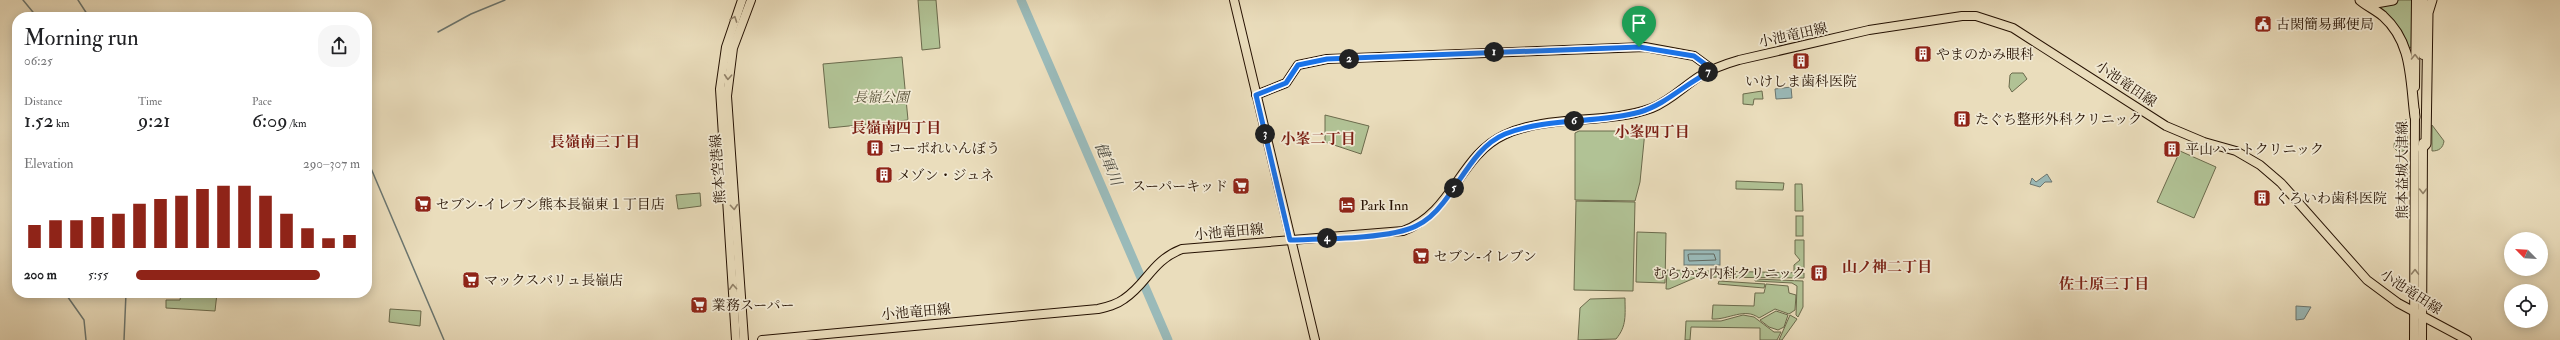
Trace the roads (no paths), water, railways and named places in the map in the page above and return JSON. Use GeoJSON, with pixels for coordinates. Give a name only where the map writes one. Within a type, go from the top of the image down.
{"type":"FeatureCollection","features":[{"type":"Feature","properties":{"kind":"highway"},"geometry":{"type":"LineString","coordinates":[[2360,0],[2382,15],[2402,37],[2407,51],[2415,116]]}},
{"type":"Feature","properties":{"kind":"highway"},"geometry":{"type":"LineString","coordinates":[[2369,0],[2376,3],[2393,0]]}},
{"type":"Feature","properties":{"kind":"highway"},"geometry":{"type":"LineString","coordinates":[[2422,148],[2426,144],[2428,12],[2432,0]]}},
{"type":"Feature","properties":{"kind":"main road","name":"熊本空港線"},"geometry":{"type":"LineString","coordinates":[[736,340],[720,88],[726,47],[742,0]]}},
{"type":"Feature","properties":{"kind":"main road","name":"熊本空港線"},"geometry":{"type":"LineString","coordinates":[[744,340],[727,96],[732,48],[751,0]]}},
{"type":"Feature","properties":{"kind":"main road"},"geometry":{"type":"LineString","coordinates":[[1234,0],[1315,340]]}},
{"type":"Feature","properties":{"kind":"main road","name":"熊本益城大津線"},"geometry":{"type":"LineString","coordinates":[[2414,340],[2416,0]]}},
{"type":"Feature","properties":{"kind":"main road","name":"熊本益城大津線"},"geometry":{"type":"LineString","coordinates":[[2422,340],[2423,0]]}},
{"type":"Feature","properties":{"kind":"main road","name":"小池竜田線"},"geometry":{"type":"LineString","coordinates":[[762,340],[1098,309],[1124,299],[1139,286],[1145,277],[1165,257],[1182,249],[1385,234],[1416,226],[1431,216],[1444,203],[1482,150],[1504,135],[1524,128],[1620,116],[1654,107],[1713,70],[1739,60],[1869,30],[1952,16],[1976,16],[2013,28],[2166,126],[2204,142],[2236,151],[2260,165],[2280,183],[2367,280],[2388,297],[2467,340]]}},
{"type":"Feature","properties":{"kind":"main road"},"geometry":{"type":"LineString","coordinates":[[1256,95],[1286,83],[1294,69],[1303,62],[1327,59],[1645,47],[1694,56],[1713,70]]}},
{"type":"Feature","properties":{"kind":"water"},"geometry":{"type":"Polygon","coordinates":[[[1791,87],[1792,98],[1776,99],[1775,89],[1791,87]]]}},
{"type":"Feature","properties":{"kind":"water"},"geometry":{"type":"Polygon","coordinates":[[[2047,174],[2052,182],[2045,182],[2040,187],[2030,184],[2032,178],[2036,182],[2047,174]]]}},
{"type":"Feature","properties":{"kind":"water"},"geometry":{"type":"Polygon","coordinates":[[[1684,250],[1720,250],[1720,265],[1684,265],[1684,250]]]}},
{"type":"Feature","properties":{"kind":"water"},"geometry":{"type":"Polygon","coordinates":[[[2296,306],[2311,307],[2304,319],[2296,320],[2296,306]]]}},
{"type":"Feature","properties":{"kind":"waterway"},"geometry":{"type":"LineString","coordinates":[[23,0],[33,12]]}},
{"type":"Feature","properties":{"kind":"waterway"},"geometry":{"type":"LineString","coordinates":[[78,0],[86,12]]}},
{"type":"Feature","properties":{"kind":"waterway"},"geometry":{"type":"LineString","coordinates":[[438,32],[471,14],[505,0]]}},
{"type":"Feature","properties":{"kind":"waterway","name":"健軍川"},"geometry":{"type":"LineString","coordinates":[[1021,0],[1168,340]]}},
{"type":"Feature","properties":{"kind":"waterway"},"geometry":{"type":"LineString","coordinates":[[372,171],[444,340]]}},
{"type":"Feature","properties":{"kind":"waterway"},"geometry":{"type":"LineString","coordinates":[[69,298],[84,320],[86,340]]}},
{"type":"Feature","properties":{"kind":"waterway"},"geometry":{"type":"LineString","coordinates":[[124,340],[126,298]]}},
{"type":"Feature","properties":{"kind":"place","name":"古閑簡易郵便局"},"geometry":{"type":"Point","coordinates":[2263,24]}},
{"type":"Feature","properties":{"kind":"place","name":"やまのかみ眼科"},"geometry":{"type":"Point","coordinates":[1923,54]}},
{"type":"Feature","properties":{"kind":"place","name":"いけしま歯科医院"},"geometry":{"type":"Point","coordinates":[1801,61]}},
{"type":"Feature","properties":{"kind":"place","name":"たぐち整形外科クリニック"},"geometry":{"type":"Point","coordinates":[1962,119]}},
{"type":"Feature","properties":{"kind":"place","name":"コーポれいんぼう"},"geometry":{"type":"Point","coordinates":[875,148]}},
{"type":"Feature","properties":{"kind":"place","name":"平山ハートクリニック"},"geometry":{"type":"Point","coordinates":[2172,149]}},
{"type":"Feature","properties":{"kind":"place","name":"メゾン・ジュネ"},"geometry":{"type":"Point","coordinates":[884,175]}},
{"type":"Feature","properties":{"kind":"place","name":"スーパーキッド"},"geometry":{"type":"Point","coordinates":[1241,186]}},
{"type":"Feature","properties":{"kind":"place","name":"くろいわ歯科医院"},"geometry":{"type":"Point","coordinates":[2262,198]}},
{"type":"Feature","properties":{"kind":"place","name":"セブン-イレブン熊本長嶺東１丁目店"},"geometry":{"type":"Point","coordinates":[423,204]}},
{"type":"Feature","properties":{"kind":"place","name":"Park Inn"},"geometry":{"type":"Point","coordinates":[1347,205]}},
{"type":"Feature","properties":{"kind":"place","name":"セブン-イレブン"},"geometry":{"type":"Point","coordinates":[1421,256]}},
{"type":"Feature","properties":{"kind":"place","name":"むらかみ内科クリニック"},"geometry":{"type":"Point","coordinates":[1819,273]}},
{"type":"Feature","properties":{"kind":"place","name":"マックスバリュ長嶺店"},"geometry":{"type":"Point","coordinates":[471,280]}},
{"type":"Feature","properties":{"kind":"place","name":"業務スーパー"},"geometry":{"type":"Point","coordinates":[699,305]}},
{"type":"Feature","properties":{"kind":"district","name":"長嶺南四丁目"},"geometry":{"type":"Point","coordinates":[896,128]}},
{"type":"Feature","properties":{"kind":"district","name":"小峯四丁目"},"geometry":{"type":"Point","coordinates":[1652,132]}},
{"type":"Feature","properties":{"kind":"district","name":"小峯二丁目"},"geometry":{"type":"Point","coordinates":[1318,139]}},
{"type":"Feature","properties":{"kind":"district","name":"長嶺南三丁目"},"geometry":{"type":"Point","coordinates":[595,142]}},
{"type":"Feature","properties":{"kind":"district","name":"山ノ神二丁目"},"geometry":{"type":"Point","coordinates":[1887,267]}},
{"type":"Feature","properties":{"kind":"district","name":"佐土原三丁目"},"geometry":{"type":"Point","coordinates":[2104,284]}},
{"type":"Feature","properties":{"kind":"park label","name":"長嶺公園"},"geometry":{"type":"Point","coordinates":[881,97]}}]}
